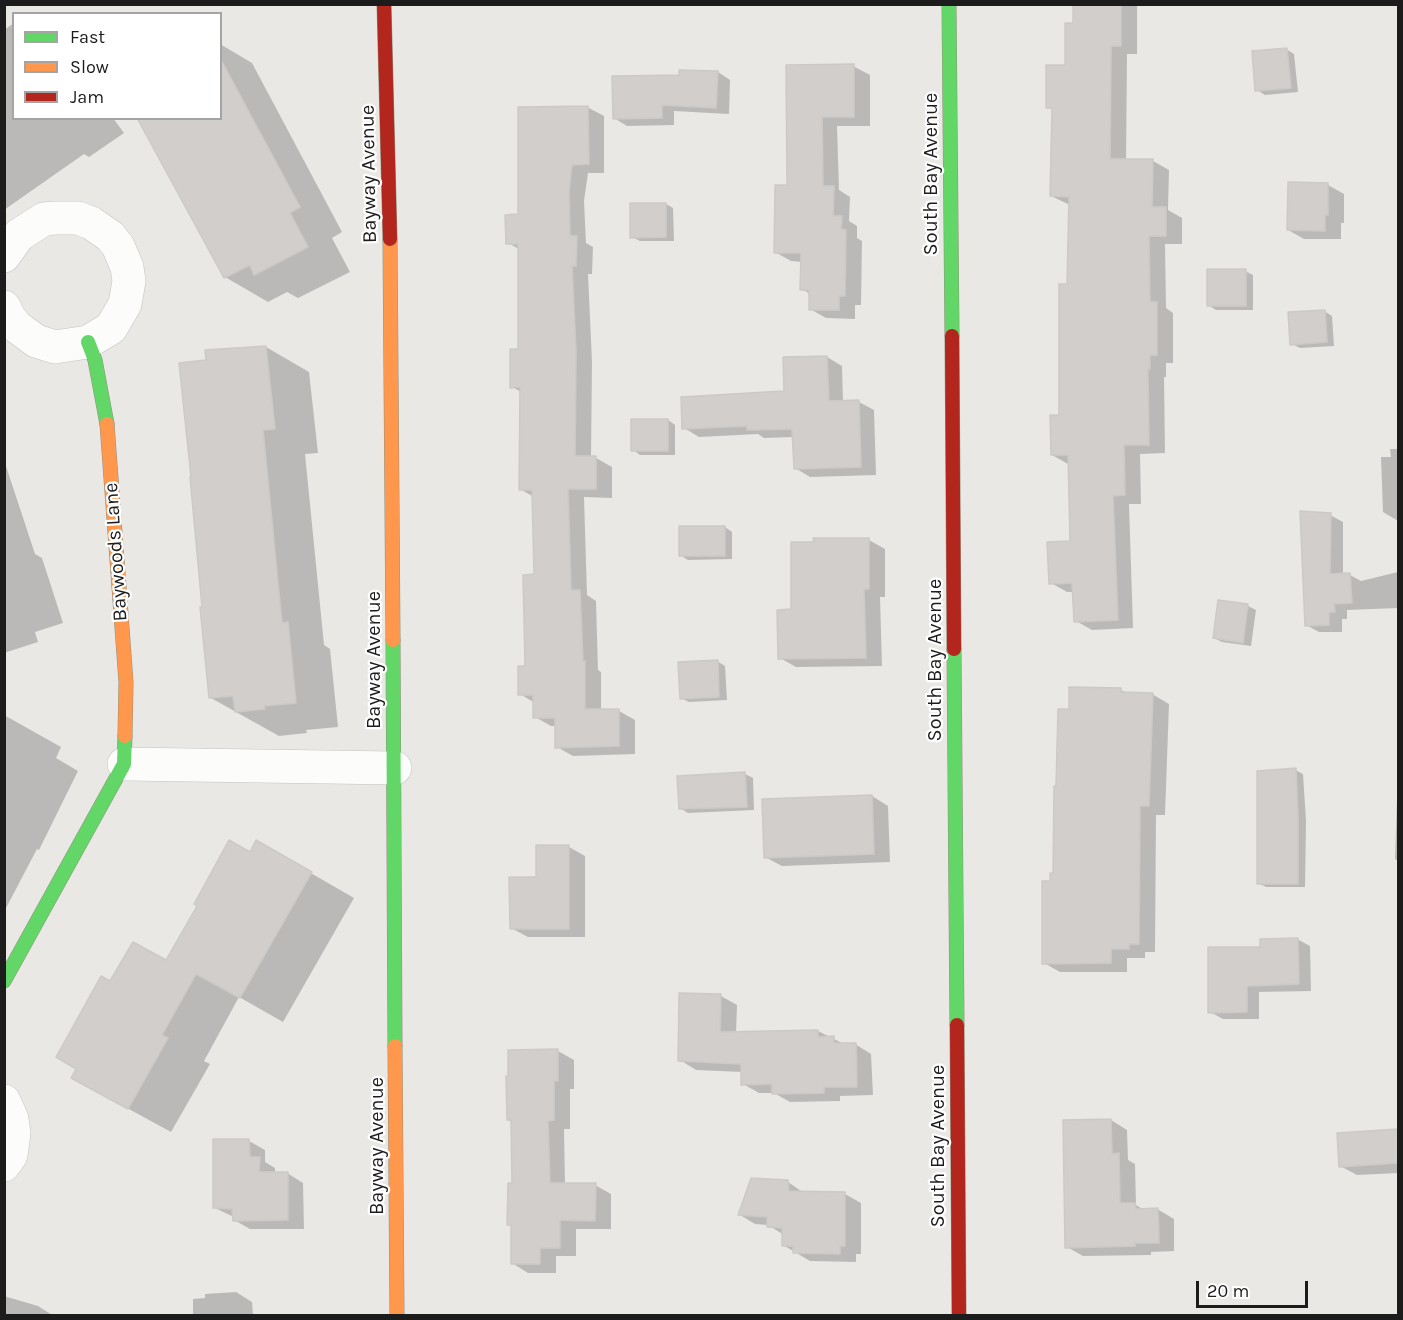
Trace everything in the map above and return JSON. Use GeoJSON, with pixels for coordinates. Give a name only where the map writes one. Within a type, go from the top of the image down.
{"type":"FeatureCollection","features":[{"type":"Feature","properties":{"kind":"street","name":"Bayway Avenue"},"geometry":{"type":"LineString","coordinates":[[384,4],[391,282],[397,1316]]}},
{"type":"Feature","properties":{"kind":"street","name":"South Bay Avenue"},"geometry":{"type":"LineString","coordinates":[[949,4],[959,1316]]}},
{"type":"Feature","properties":{"kind":"street"},"geometry":{"type":"LineString","coordinates":[[4,256],[19,235],[44,219],[78,218],[91,223],[110,236],[118,246],[127,267],[129,281],[125,304],[111,328],[88,342],[55,347],[36,341],[17,327],[4,307]]}},
{"type":"Feature","properties":{"kind":"street","name":"Baywoods Lane"},"geometry":{"type":"LineString","coordinates":[[4,981],[124,764],[126,682],[106,415],[95,360],[88,342]]}},
{"type":"Feature","properties":{"kind":"street"},"geometry":{"type":"LineString","coordinates":[[124,764],[395,768]]}},
{"type":"Feature","properties":{"kind":"street"},"geometry":{"type":"LineString","coordinates":[[4,1101],[12,1119],[14,1133],[10,1155],[4,1165]]}},
{"type":"Feature","properties":{"kind":"building"},"geometry":{"type":"Polygon","coordinates":[[[1073,4],[1121,4],[1121,46],[1111,46],[1110,159],[1153,159],[1152,207],[1166,207],[1166,236],[1149,236],[1150,302],[1157,302],[1157,355],[1150,355],[1150,369],[1148,369],[1149,445],[1124,445],[1125,495],[1113,496],[1118,620],[1074,622],[1072,583],[1049,584],[1047,542],[1070,541],[1068,455],[1051,455],[1050,415],[1059,415],[1059,284],[1067,284],[1069,197],[1050,196],[1052,108],[1046,108],[1046,65],[1065,65],[1065,23],[1073,23],[1073,4]]]}},
{"type":"Feature","properties":{"kind":"building"},"geometry":{"type":"Polygon","coordinates":[[[1287,48],[1291,88],[1255,91],[1252,51],[1287,48]]]}},
{"type":"Feature","properties":{"kind":"building"},"geometry":{"type":"Polygon","coordinates":[[[222,62],[300,207],[290,213],[308,247],[254,275],[250,265],[224,278],[138,120],[222,120],[222,62]]]}},
{"type":"Feature","properties":{"kind":"building"},"geometry":{"type":"Polygon","coordinates":[[[854,64],[854,117],[822,117],[823,186],[834,186],[833,216],[842,216],[841,229],[846,230],[845,296],[839,296],[839,310],[809,310],[809,290],[800,290],[801,253],[774,253],[775,185],[787,185],[786,65],[854,64]]]}},
{"type":"Feature","properties":{"kind":"building"},"geometry":{"type":"Polygon","coordinates":[[[679,70],[718,71],[716,108],[662,105],[662,118],[613,119],[612,76],[679,75],[679,70]]]}},
{"type":"Feature","properties":{"kind":"building"},"geometry":{"type":"Polygon","coordinates":[[[588,106],[589,164],[572,165],[569,191],[570,236],[577,236],[576,266],[572,266],[576,352],[575,456],[596,456],[596,489],[568,489],[571,590],[580,590],[583,661],[585,661],[585,709],[619,709],[619,746],[555,748],[555,718],[533,718],[533,695],[518,695],[518,666],[525,666],[523,575],[534,574],[532,490],[519,490],[520,387],[510,388],[510,349],[518,349],[518,244],[506,244],[505,215],[518,214],[518,107],[588,106]]]}},
{"type":"Feature","properties":{"kind":"building"},"geometry":{"type":"Polygon","coordinates":[[[1288,182],[1328,183],[1328,215],[1325,215],[1325,231],[1287,230],[1288,182]]]}},
{"type":"Feature","properties":{"kind":"building"},"geometry":{"type":"Polygon","coordinates":[[[630,203],[666,203],[666,237],[630,238],[630,203]]]}},
{"type":"Feature","properties":{"kind":"building"},"geometry":{"type":"Polygon","coordinates":[[[1207,269],[1246,269],[1246,306],[1207,306],[1207,269]]]}},
{"type":"Feature","properties":{"kind":"building"},"geometry":{"type":"Polygon","coordinates":[[[1325,310],[1327,342],[1290,345],[1288,312],[1325,310]]]}},
{"type":"Feature","properties":{"kind":"building"},"geometry":{"type":"Polygon","coordinates":[[[266,346],[275,429],[263,430],[282,623],[288,622],[296,703],[235,712],[233,696],[209,698],[179,363],[206,360],[205,350],[266,346]]]}},
{"type":"Feature","properties":{"kind":"building"},"geometry":{"type":"Polygon","coordinates":[[[827,356],[829,401],[859,400],[861,467],[794,469],[792,429],[747,430],[747,426],[682,429],[681,397],[784,391],[783,357],[827,356]]]}},
{"type":"Feature","properties":{"kind":"building"},"geometry":{"type":"Polygon","coordinates":[[[631,419],[668,419],[668,451],[631,451],[631,419]]]}},
{"type":"Feature","properties":{"kind":"building"},"geometry":{"type":"Polygon","coordinates":[[[1300,511],[1331,513],[1330,574],[1350,573],[1352,603],[1334,604],[1335,612],[1329,612],[1329,625],[1305,626],[1300,511]]]}},
{"type":"Feature","properties":{"kind":"building"},"geometry":{"type":"Polygon","coordinates":[[[679,526],[725,526],[725,556],[679,556],[679,526]]]}},
{"type":"Feature","properties":{"kind":"building"},"geometry":{"type":"Polygon","coordinates":[[[813,538],[869,538],[869,589],[864,589],[866,658],[778,659],[777,610],[791,609],[791,542],[814,542],[813,538]]]}},
{"type":"Feature","properties":{"kind":"building"},"geometry":{"type":"Polygon","coordinates":[[[1218,600],[1248,604],[1243,643],[1213,638],[1218,600]]]}},
{"type":"Feature","properties":{"kind":"building"},"geometry":{"type":"Polygon","coordinates":[[[718,660],[719,697],[680,699],[678,662],[718,660]]]}},
{"type":"Feature","properties":{"kind":"building"},"geometry":{"type":"Polygon","coordinates":[[[1069,687],[1121,688],[1121,692],[1153,693],[1149,806],[1140,806],[1139,944],[1129,944],[1129,949],[1111,949],[1111,963],[1042,964],[1042,881],[1050,881],[1050,873],[1053,873],[1058,709],[1069,709],[1069,687]]]}},
{"type":"Feature","properties":{"kind":"building"},"geometry":{"type":"Polygon","coordinates":[[[1296,768],[1298,884],[1257,884],[1257,771],[1296,768]]]}},
{"type":"Feature","properties":{"kind":"building"},"geometry":{"type":"Polygon","coordinates":[[[745,772],[747,807],[679,809],[677,776],[745,772]]]}},
{"type":"Feature","properties":{"kind":"building"},"geometry":{"type":"Polygon","coordinates":[[[872,795],[874,854],[764,858],[762,799],[872,795]]]}},
{"type":"Feature","properties":{"kind":"building"},"geometry":{"type":"Polygon","coordinates":[[[229,840],[250,852],[256,840],[312,872],[240,998],[196,974],[162,1035],[168,1038],[128,1109],[71,1078],[76,1069],[56,1057],[101,976],[110,981],[133,942],[166,960],[197,906],[194,904],[229,840]]]}},
{"type":"Feature","properties":{"kind":"building"},"geometry":{"type":"Polygon","coordinates":[[[536,845],[569,845],[569,929],[510,929],[509,877],[536,877],[536,845]]]}},
{"type":"Feature","properties":{"kind":"building"},"geometry":{"type":"Polygon","coordinates":[[[1298,938],[1299,984],[1247,986],[1247,1012],[1208,1013],[1208,947],[1260,947],[1260,939],[1298,938]]]}},
{"type":"Feature","properties":{"kind":"building"},"geometry":{"type":"Polygon","coordinates":[[[679,993],[721,994],[720,1032],[818,1030],[818,1037],[834,1036],[834,1043],[856,1043],[857,1087],[824,1087],[824,1093],[772,1094],[772,1084],[741,1085],[741,1064],[678,1061],[679,993]]]}},
{"type":"Feature","properties":{"kind":"building"},"geometry":{"type":"Polygon","coordinates":[[[558,1049],[558,1081],[554,1081],[554,1120],[548,1121],[550,1183],[596,1183],[595,1221],[560,1220],[560,1248],[540,1248],[540,1264],[511,1264],[511,1225],[507,1225],[508,1183],[512,1183],[511,1120],[507,1120],[508,1050],[558,1049]]]}},
{"type":"Feature","properties":{"kind":"building"},"geometry":{"type":"Polygon","coordinates":[[[1111,1119],[1112,1154],[1119,1153],[1120,1203],[1135,1203],[1136,1209],[1158,1208],[1159,1243],[1065,1248],[1063,1120],[1111,1119]]]}},
{"type":"Feature","properties":{"kind":"building"},"geometry":{"type":"Polygon","coordinates":[[[1398,1129],[1398,1163],[1339,1167],[1337,1133],[1398,1129]]]}},
{"type":"Feature","properties":{"kind":"building"},"geometry":{"type":"Polygon","coordinates":[[[213,1139],[249,1139],[250,1157],[260,1157],[259,1172],[288,1172],[288,1220],[233,1221],[232,1209],[213,1208],[213,1139]]]}},
{"type":"Feature","properties":{"kind":"building"},"geometry":{"type":"Polygon","coordinates":[[[751,1178],[788,1180],[789,1191],[845,1192],[845,1246],[840,1246],[840,1254],[793,1253],[793,1246],[782,1246],[782,1228],[767,1227],[767,1217],[738,1215],[751,1178]]]}},
{"type":"Feature","properties":{"kind":"traffic: fast"},"geometry":{"type":"LineString","coordinates":[[949,4],[952,336]]}},
{"type":"Feature","properties":{"kind":"traffic: fast"},"geometry":{"type":"LineString","coordinates":[[88,342],[95,360],[107,424]]}},
{"type":"Feature","properties":{"kind":"traffic: fast"},"geometry":{"type":"LineString","coordinates":[[393,640],[395,1046]]}},
{"type":"Feature","properties":{"kind":"traffic: fast"},"geometry":{"type":"LineString","coordinates":[[954,649],[957,1025]]}},
{"type":"Feature","properties":{"kind":"traffic: fast"},"geometry":{"type":"LineString","coordinates":[[4,981],[124,764],[125,736]]}},
{"type":"Feature","properties":{"kind":"traffic: slow"},"geometry":{"type":"LineString","coordinates":[[390,239],[393,640]]}},
{"type":"Feature","properties":{"kind":"traffic: slow"},"geometry":{"type":"LineString","coordinates":[[107,424],[126,682],[125,736]]}},
{"type":"Feature","properties":{"kind":"traffic: slow"},"geometry":{"type":"LineString","coordinates":[[395,1046],[397,1316]]}},
{"type":"Feature","properties":{"kind":"traffic: jam"},"geometry":{"type":"LineString","coordinates":[[384,4],[390,239]]}},
{"type":"Feature","properties":{"kind":"traffic: jam"},"geometry":{"type":"LineString","coordinates":[[952,336],[954,649]]}},
{"type":"Feature","properties":{"kind":"traffic: jam"},"geometry":{"type":"LineString","coordinates":[[957,1025],[959,1316]]}}]}
